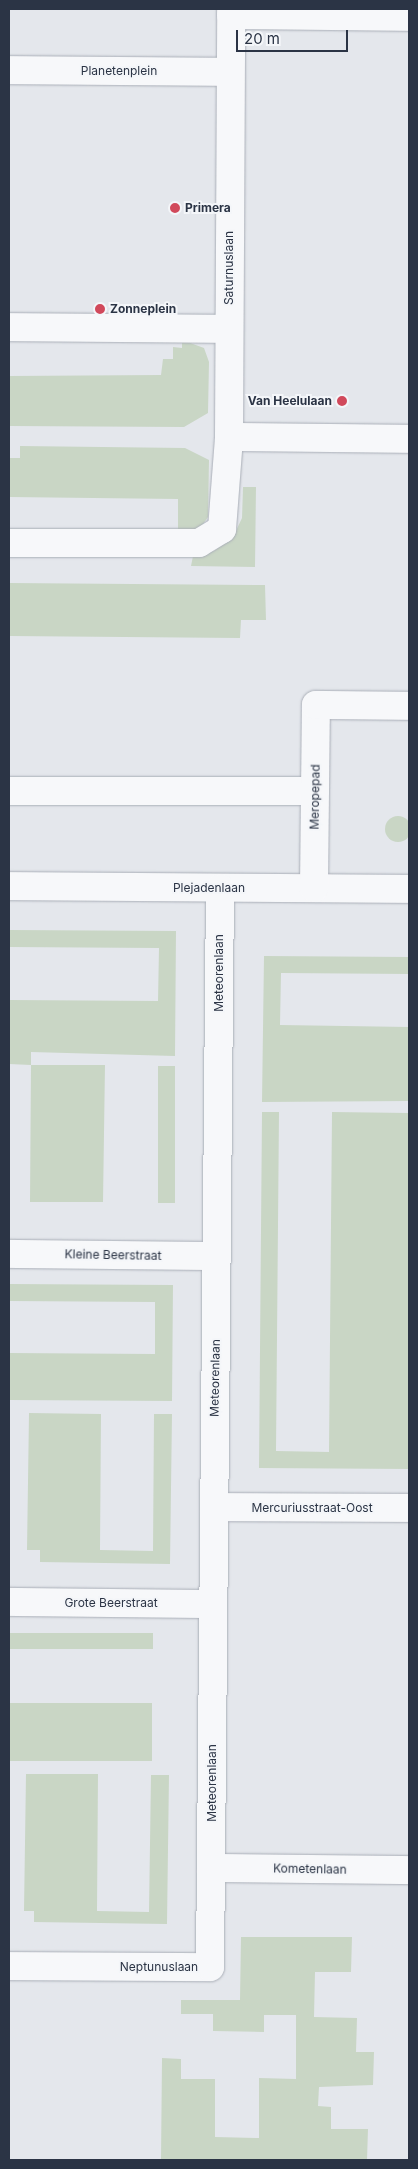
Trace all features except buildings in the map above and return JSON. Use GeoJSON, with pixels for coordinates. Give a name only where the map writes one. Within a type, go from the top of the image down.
{"type":"FeatureCollection","features":[{"type":"Feature","properties":{"kind":"street"},"geometry":{"type":"LineString","coordinates":[[231,12],[409,17]]}},
{"type":"Feature","properties":{"kind":"street","name":"Saturnuslaan"},"geometry":{"type":"LineString","coordinates":[[229,437],[228,329],[231,12]]}},
{"type":"Feature","properties":{"kind":"street","name":"Planetenplein"},"geometry":{"type":"LineString","coordinates":[[9,70],[230,72]]}},
{"type":"Feature","properties":{"kind":"street"},"geometry":{"type":"LineString","coordinates":[[9,327],[228,329]]}},
{"type":"Feature","properties":{"kind":"street"},"geometry":{"type":"LineString","coordinates":[[9,543],[199,543],[216,537],[227,515],[229,437],[409,439]]}},
{"type":"Feature","properties":{"kind":"street","name":"Meropepad"},"geometry":{"type":"LineString","coordinates":[[314,888],[316,705],[409,706]]}},
{"type":"Feature","properties":{"kind":"street"},"geometry":{"type":"LineString","coordinates":[[9,791],[315,791]]}},
{"type":"Feature","properties":{"kind":"street","name":"Plejadenlaan"},"geometry":{"type":"LineString","coordinates":[[9,886],[409,889]]}},
{"type":"Feature","properties":{"kind":"street","name":"Meteorenlaan"},"geometry":{"type":"LineString","coordinates":[[211,1868],[220,888]]}},
{"type":"Feature","properties":{"kind":"street","name":"Kleine Beerstraat"},"geometry":{"type":"LineString","coordinates":[[9,1254],[216,1256]]}},
{"type":"Feature","properties":{"kind":"street","name":"Mercuriusstraat-Oost"},"geometry":{"type":"LineString","coordinates":[[214,1507],[409,1508]]}},
{"type":"Feature","properties":{"kind":"street","name":"Grote Beerstraat"},"geometry":{"type":"LineString","coordinates":[[9,1602],[213,1604]]}},
{"type":"Feature","properties":{"kind":"street","name":"Kometenlaan"},"geometry":{"type":"LineString","coordinates":[[211,1868],[409,1870]]}},
{"type":"Feature","properties":{"kind":"street","name":"Neptunuslaan"},"geometry":{"type":"LineString","coordinates":[[9,1966],[210,1967],[211,1868]]}},
{"type":"Feature","properties":{"kind":"green space"},"geometry":{"type":"Polygon","coordinates":[[[182,340],[204,348],[209,362],[208,413],[184,427],[9,426],[9,376],[161,375],[163,359],[173,359],[173,347],[182,348],[182,340]]]}},
{"type":"Feature","properties":{"kind":"green space"},"geometry":{"type":"Polygon","coordinates":[[[20,446],[185,448],[209,460],[208,517],[199,530],[178,532],[178,499],[9,497],[9,458],[20,458],[20,446]]]}},
{"type":"Feature","properties":{"kind":"green space"},"geometry":{"type":"Polygon","coordinates":[[[243,487],[256,487],[255,567],[191,566],[193,556],[214,551],[234,535],[242,518],[243,487]]]}},
{"type":"Feature","properties":{"kind":"green space"},"geometry":{"type":"Polygon","coordinates":[[[9,583],[265,585],[266,620],[241,620],[240,638],[9,636],[9,583]]]}},
{"type":"Feature","properties":{"kind":"green space"},"geometry":{"type":"Polygon","coordinates":[[[398,816],[407,820],[411,829],[407,838],[398,842],[389,838],[385,829],[389,820],[398,816]]]}},
{"type":"Feature","properties":{"kind":"green space"},"geometry":{"type":"Polygon","coordinates":[[[9,930],[176,931],[175,1056],[31,1052],[31,1065],[9,1064],[9,1000],[158,1001],[159,948],[9,947],[9,930]]]}},
{"type":"Feature","properties":{"kind":"green space"},"geometry":{"type":"Polygon","coordinates":[[[264,956],[409,957],[409,974],[281,973],[280,1025],[409,1027],[409,1101],[262,1102],[264,956]]]}},
{"type":"Feature","properties":{"kind":"green space"},"geometry":{"type":"Polygon","coordinates":[[[31,1065],[105,1065],[103,1202],[30,1202],[31,1065]]]}},
{"type":"Feature","properties":{"kind":"green space"},"geometry":{"type":"Polygon","coordinates":[[[158,1066],[175,1066],[175,1203],[158,1203],[158,1066]]]}},
{"type":"Feature","properties":{"kind":"green space"},"geometry":{"type":"Polygon","coordinates":[[[262,1112],[279,1112],[276,1451],[329,1452],[332,1112],[409,1113],[409,1469],[259,1468],[262,1112]]]}},
{"type":"Feature","properties":{"kind":"green space"},"geometry":{"type":"Polygon","coordinates":[[[9,1284],[173,1285],[172,1401],[9,1400],[9,1353],[155,1354],[155,1302],[9,1301],[9,1284]]]}},
{"type":"Feature","properties":{"kind":"green space"},"geometry":{"type":"Polygon","coordinates":[[[29,1413],[101,1414],[100,1550],[153,1551],[154,1414],[172,1414],[170,1564],[40,1562],[40,1550],[27,1550],[29,1413]]]}},
{"type":"Feature","properties":{"kind":"green space"},"geometry":{"type":"Polygon","coordinates":[[[9,1633],[153,1633],[153,1649],[9,1649],[9,1633]]]}},
{"type":"Feature","properties":{"kind":"green space"},"geometry":{"type":"Polygon","coordinates":[[[9,1703],[152,1703],[152,1761],[9,1761],[9,1703]]]}},
{"type":"Feature","properties":{"kind":"green space"},"geometry":{"type":"Polygon","coordinates":[[[26,1774],[98,1774],[97,1911],[149,1912],[151,1775],[169,1775],[167,1924],[34,1922],[34,1911],[24,1911],[26,1774]]]}},
{"type":"Feature","properties":{"kind":"green space"},"geometry":{"type":"Polygon","coordinates":[[[241,1937],[352,1937],[351,1972],[315,1972],[314,2017],[357,2018],[356,2052],[374,2052],[373,2085],[319,2087],[318,2106],[331,2107],[331,2129],[368,2129],[367,2160],[161,2160],[162,2058],[181,2059],[181,2079],[215,2079],[215,2137],[259,2138],[259,2078],[296,2079],[296,2015],[264,2015],[264,2032],[213,2031],[213,2014],[181,2014],[181,2000],[240,2000],[241,1937]]]}},
{"type":"Feature","properties":{"kind":"place","name":"Primera"},"geometry":{"type":"Point","coordinates":[175,208]}},
{"type":"Feature","properties":{"kind":"place","name":"Zonneplein"},"geometry":{"type":"Point","coordinates":[100,309]}},
{"type":"Feature","properties":{"kind":"place","name":"Van Heelulaan"},"geometry":{"type":"Point","coordinates":[342,401]}}]}
